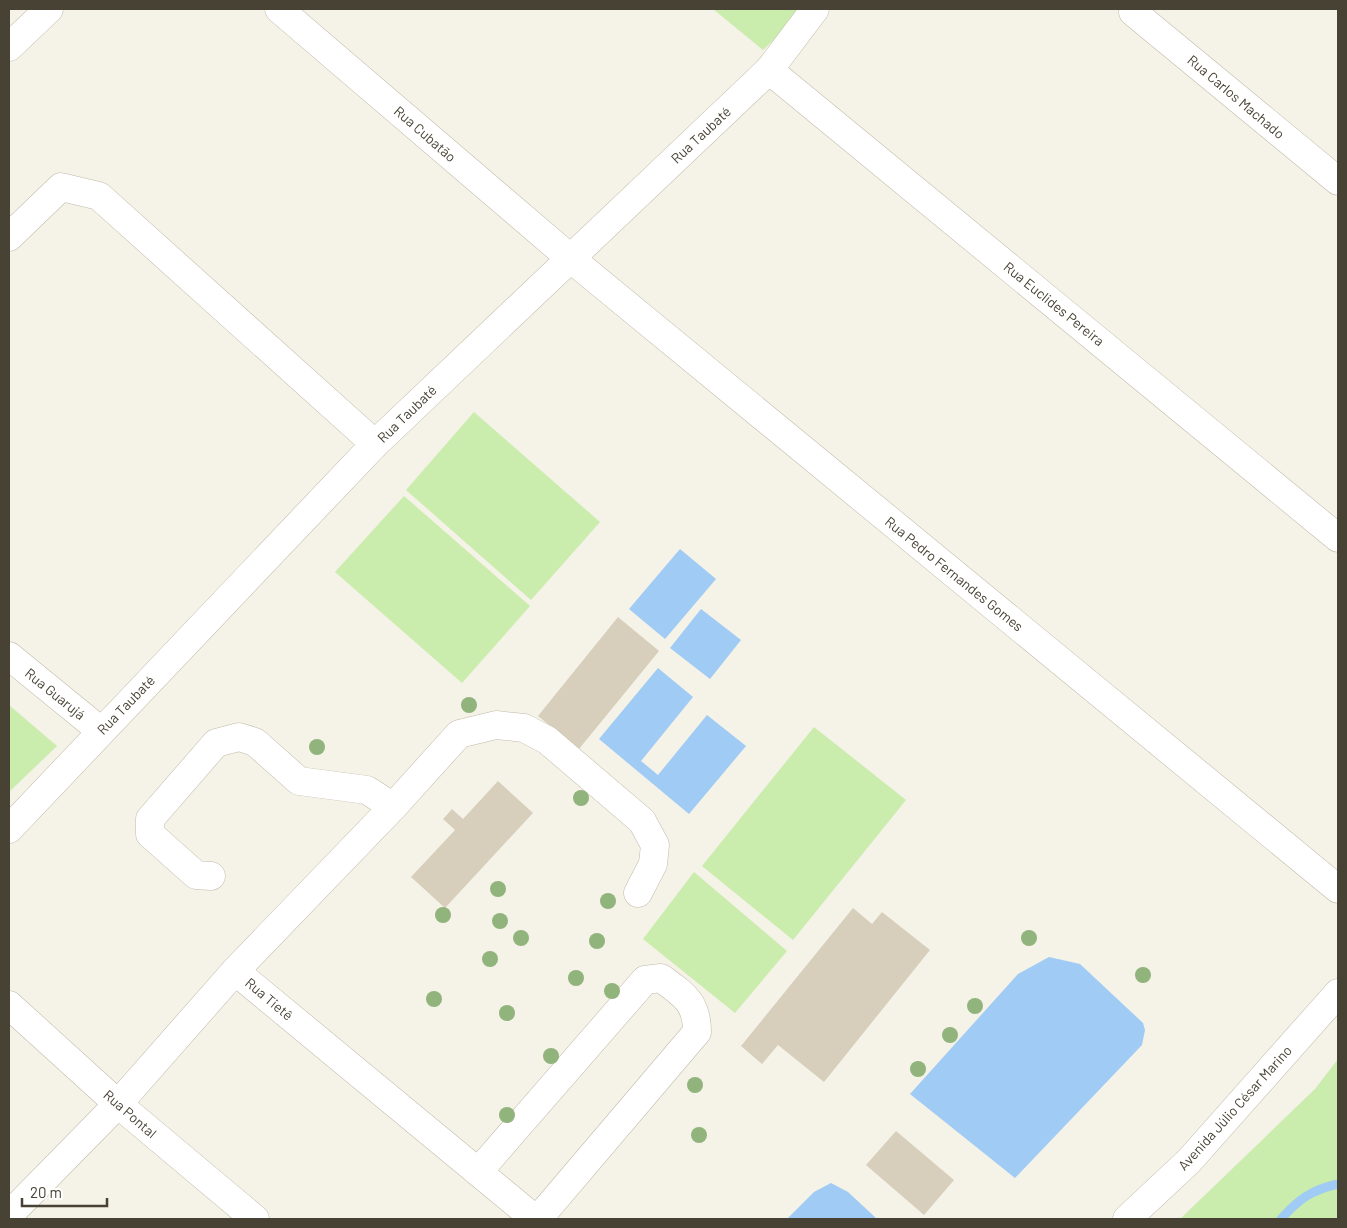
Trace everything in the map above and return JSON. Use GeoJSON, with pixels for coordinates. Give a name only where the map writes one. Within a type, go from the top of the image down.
{"type":"FeatureCollection","features":[{"type":"Feature","properties":{"kind":"street"},"geometry":{"type":"LineString","coordinates":[[12,37],[49,9]]}},
{"type":"Feature","properties":{"kind":"street","name":"Rua Cubatão"},"geometry":{"type":"LineString","coordinates":[[279,9],[570,258]]}},
{"type":"Feature","properties":{"kind":"street","name":"Rua Taubaté"},"geometry":{"type":"LineString","coordinates":[[9,829],[375,444],[770,70],[815,9]]}},
{"type":"Feature","properties":{"kind":"street","name":"Rua Carlos Machado"},"geometry":{"type":"LineString","coordinates":[[1133,12],[1338,182]]}},
{"type":"Feature","properties":{"kind":"street","name":"Rua Euclides Pereira"},"geometry":{"type":"LineString","coordinates":[[770,70],[1338,538]]}},
{"type":"Feature","properties":{"kind":"street"},"geometry":{"type":"LineString","coordinates":[[9,237],[61,187],[98,196],[375,444]]}},
{"type":"Feature","properties":{"kind":"street","name":"Rua Pedro Fernandes Gomes"},"geometry":{"type":"LineString","coordinates":[[570,258],[1338,889]]}},
{"type":"Feature","properties":{"kind":"street","name":"Rua Guarujá"},"geometry":{"type":"LineString","coordinates":[[9,656],[101,731]]}},
{"type":"Feature","properties":{"kind":"street"},"geometry":{"type":"LineString","coordinates":[[235,971],[459,734],[496,725],[524,728],[547,740],[642,821],[656,844],[653,864],[638,894]]}},
{"type":"Feature","properties":{"kind":"street"},"geometry":{"type":"LineString","coordinates":[[211,876],[196,875],[150,834],[150,819],[216,743],[238,738],[255,742],[299,781],[367,790],[392,807]]}},
{"type":"Feature","properties":{"kind":"street","name":"Rua Tietê"},"geometry":{"type":"LineString","coordinates":[[9,1214],[118,1104],[235,971],[537,1219]]}},
{"type":"Feature","properties":{"kind":"street"},"geometry":{"type":"LineString","coordinates":[[478,1172],[645,980],[661,978],[682,993],[697,1014],[697,1032],[537,1219]]}},
{"type":"Feature","properties":{"kind":"street","name":"Avenida Júlio César Marino"},"geometry":{"type":"LineString","coordinates":[[1127,1219],[1189,1161],[1338,993]]}},
{"type":"Feature","properties":{"kind":"street","name":"Rua Pontal"},"geometry":{"type":"LineString","coordinates":[[9,1005],[118,1104],[255,1219]]}},
{"type":"Feature","properties":{"kind":"green space"},"geometry":{"type":"Polygon","coordinates":[[[713,9],[806,9],[763,50],[713,9]]]}},
{"type":"Feature","properties":{"kind":"green space"},"geometry":{"type":"Polygon","coordinates":[[[474,412],[600,522],[531,600],[406,490],[474,412]]]}},
{"type":"Feature","properties":{"kind":"green space"},"geometry":{"type":"Polygon","coordinates":[[[404,496],[530,606],[462,683],[335,572],[404,496]]]}},
{"type":"Feature","properties":{"kind":"green space"},"geometry":{"type":"Polygon","coordinates":[[[9,705],[57,746],[9,792],[9,705]]]}},
{"type":"Feature","properties":{"kind":"green space"},"geometry":{"type":"Polygon","coordinates":[[[814,727],[906,800],[793,940],[702,866],[814,727]]]}},
{"type":"Feature","properties":{"kind":"green space"},"geometry":{"type":"Polygon","coordinates":[[[694,872],[787,951],[735,1013],[643,939],[694,872]]]}},
{"type":"Feature","properties":{"kind":"green space"},"geometry":{"type":"Polygon","coordinates":[[[1338,1059],[1338,1219],[1180,1219],[1315,1089],[1338,1059]]]}},
{"type":"Feature","properties":{"kind":"water"},"geometry":{"type":"Polygon","coordinates":[[[680,549],[716,579],[665,639],[629,609],[680,549]]]}},
{"type":"Feature","properties":{"kind":"water"},"geometry":{"type":"Polygon","coordinates":[[[701,609],[741,640],[710,679],[670,648],[701,609]]]}},
{"type":"Feature","properties":{"kind":"water"},"geometry":{"type":"Polygon","coordinates":[[[658,668],[693,697],[641,761],[658,775],[707,715],[746,746],[689,814],[599,739],[658,668]]]}},
{"type":"Feature","properties":{"kind":"water"},"geometry":{"type":"Polygon","coordinates":[[[1049,957],[1080,964],[1143,1023],[1145,1030],[1142,1045],[1015,1178],[910,1094],[1018,974],[1049,957]]]}},
{"type":"Feature","properties":{"kind":"water"},"geometry":{"type":"Polygon","coordinates":[[[831,1183],[848,1192],[877,1219],[787,1219],[814,1192],[831,1183]]]}},
{"type":"Feature","properties":{"kind":"building"},"geometry":{"type":"Polygon","coordinates":[[[618,617],[659,651],[579,749],[538,716],[618,617]]]}},
{"type":"Feature","properties":{"kind":"building"},"geometry":{"type":"Polygon","coordinates":[[[498,781],[533,813],[445,908],[411,877],[455,830],[443,819],[452,809],[463,819],[498,781]]]}},
{"type":"Feature","properties":{"kind":"building"},"geometry":{"type":"Polygon","coordinates":[[[853,908],[872,924],[882,912],[930,950],[824,1082],[778,1045],[762,1064],[741,1046],[853,908]]]}},
{"type":"Feature","properties":{"kind":"building"},"geometry":{"type":"Polygon","coordinates":[[[896,1131],[954,1180],[924,1215],[866,1165],[896,1131]]]}},
{"type":"Feature","properties":{"kind":"waterway"},"geometry":{"type":"LineString","coordinates":[[1281,1219],[1306,1196],[1320,1189],[1338,1184]]}}]}
